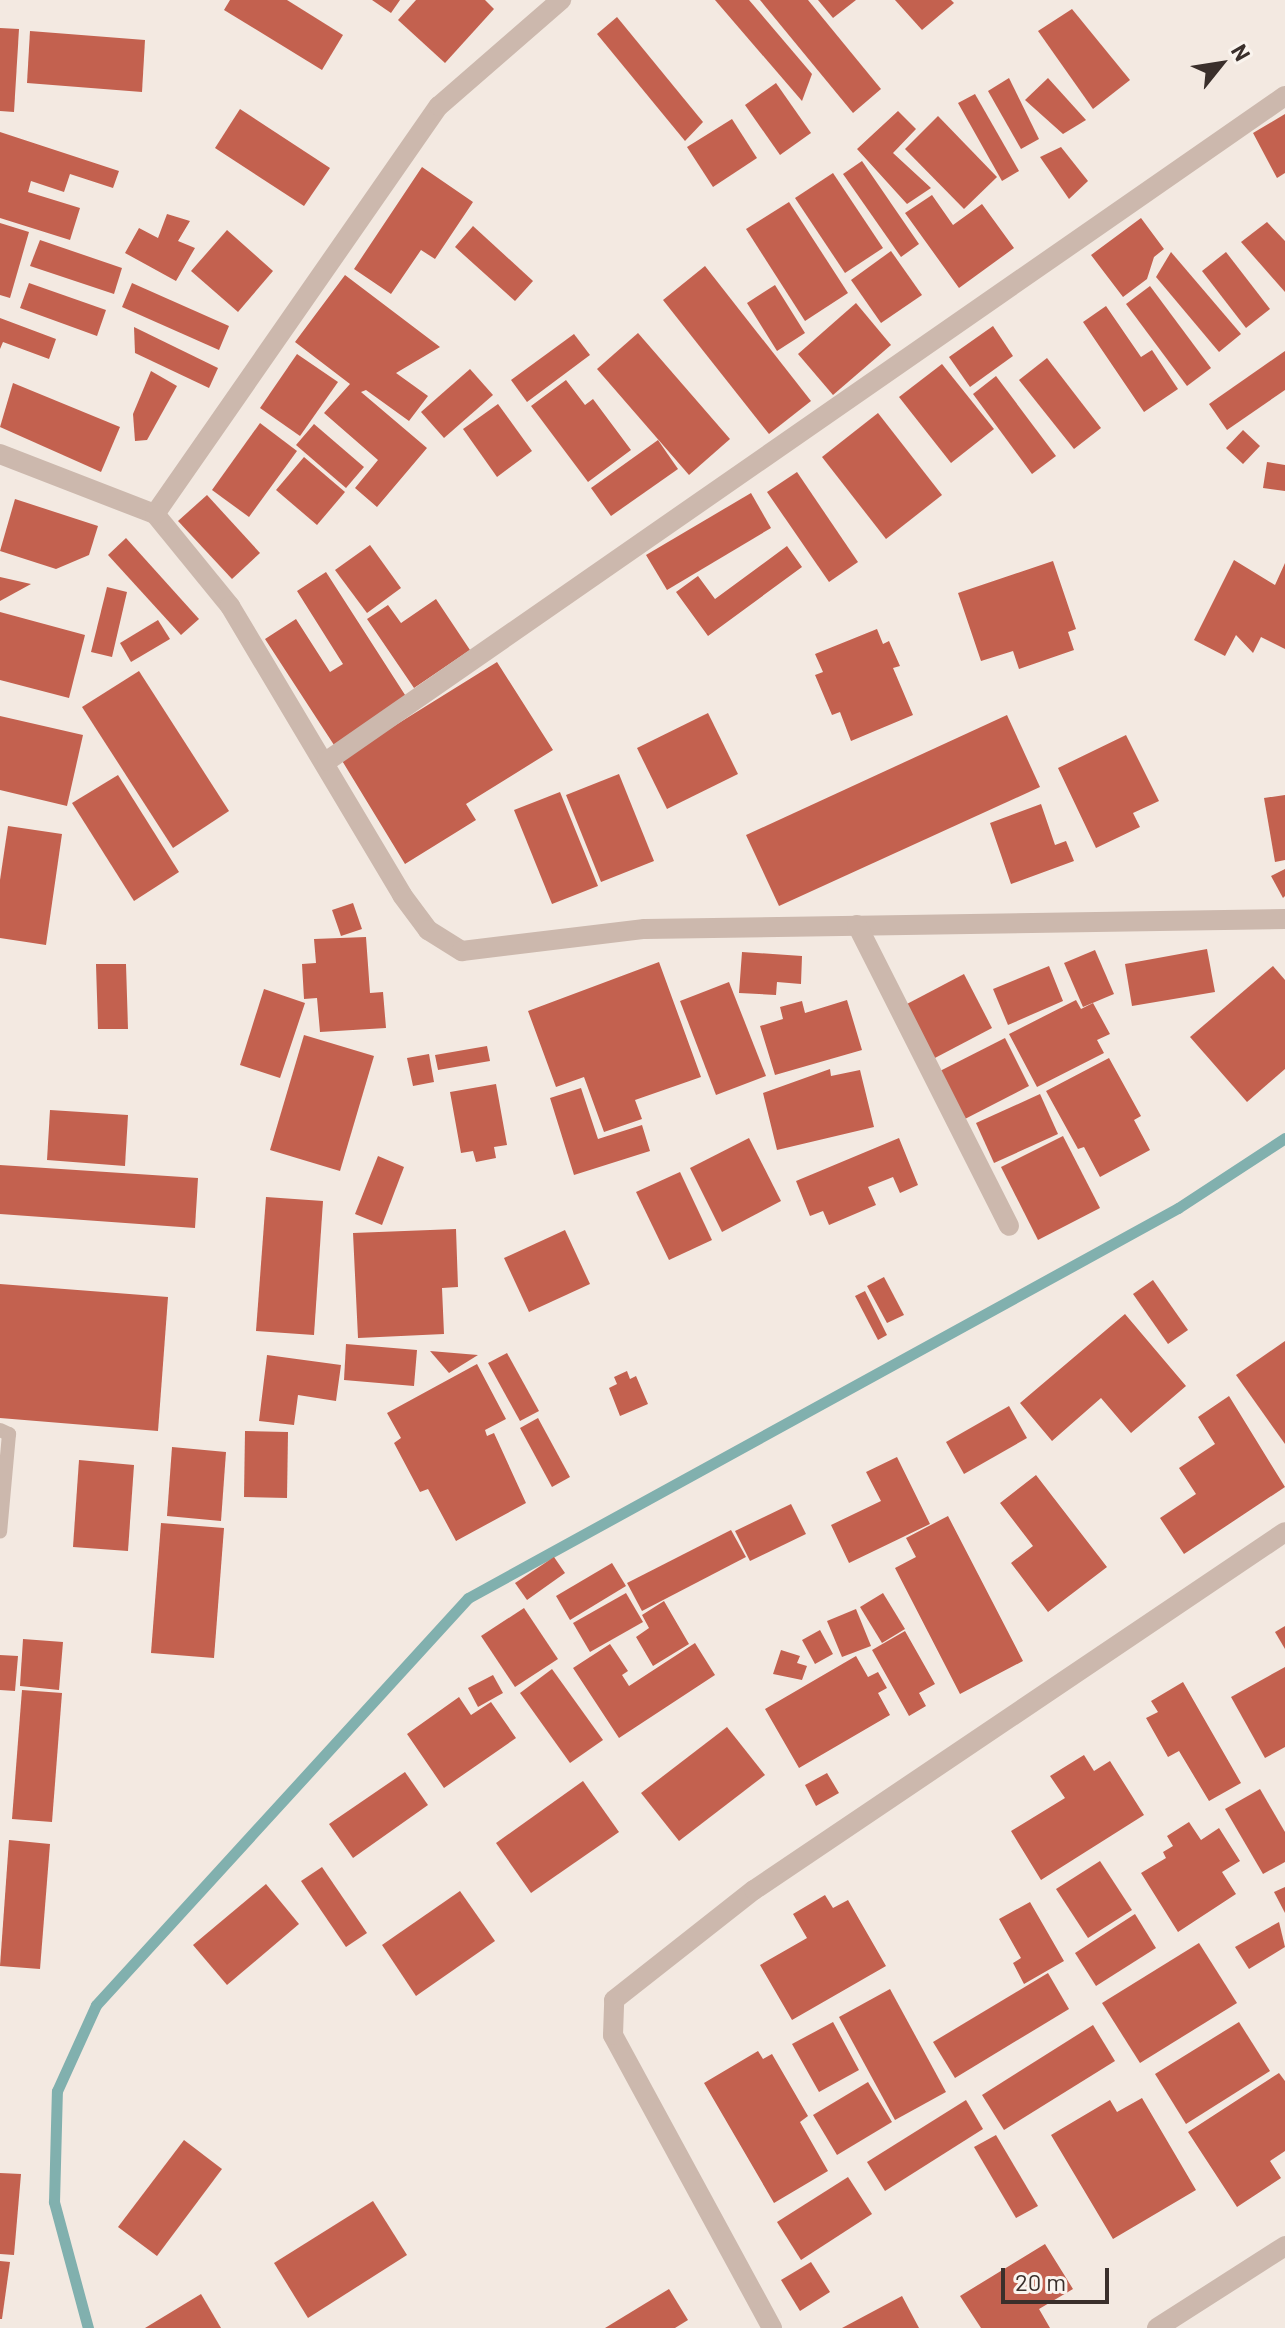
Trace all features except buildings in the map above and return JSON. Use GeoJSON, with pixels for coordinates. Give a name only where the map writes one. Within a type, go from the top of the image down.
{"type":"FeatureCollection","features":[{"type":"Feature","properties":{"kind":"street"},"geometry":{"type":"LineString","coordinates":[[155,514],[439,106],[561,0]]}},
{"type":"Feature","properties":{"kind":"street"},"geometry":{"type":"LineString","coordinates":[[327,761],[1285,96]]}},
{"type":"Feature","properties":{"kind":"street"},"geometry":{"type":"LineString","coordinates":[[0,454],[155,514],[230,606],[327,761],[402,895],[428,930],[462,951],[645,929],[1285,919]]}},
{"type":"Feature","properties":{"kind":"street"},"geometry":{"type":"LineString","coordinates":[[857,925],[1009,1226]]}},
{"type":"Feature","properties":{"kind":"street"},"geometry":{"type":"LineString","coordinates":[[772,2328],[613,2035],[614,2000],[754,1890],[1285,1532]]}},
{"type":"Feature","properties":{"kind":"street"},"geometry":{"type":"LineString","coordinates":[[1157,2328],[1285,2246]]}},
{"type":"Feature","properties":{"kind":"lane"},"geometry":{"type":"LineString","coordinates":[[0,1430],[9,1434],[0,1532]]}},
{"type":"Feature","properties":{"kind":"waterway"},"geometry":{"type":"LineString","coordinates":[[88,2328],[54,2202],[57,2091],[96,2005],[468,1598],[1178,1208],[1285,1138]]}}]}
